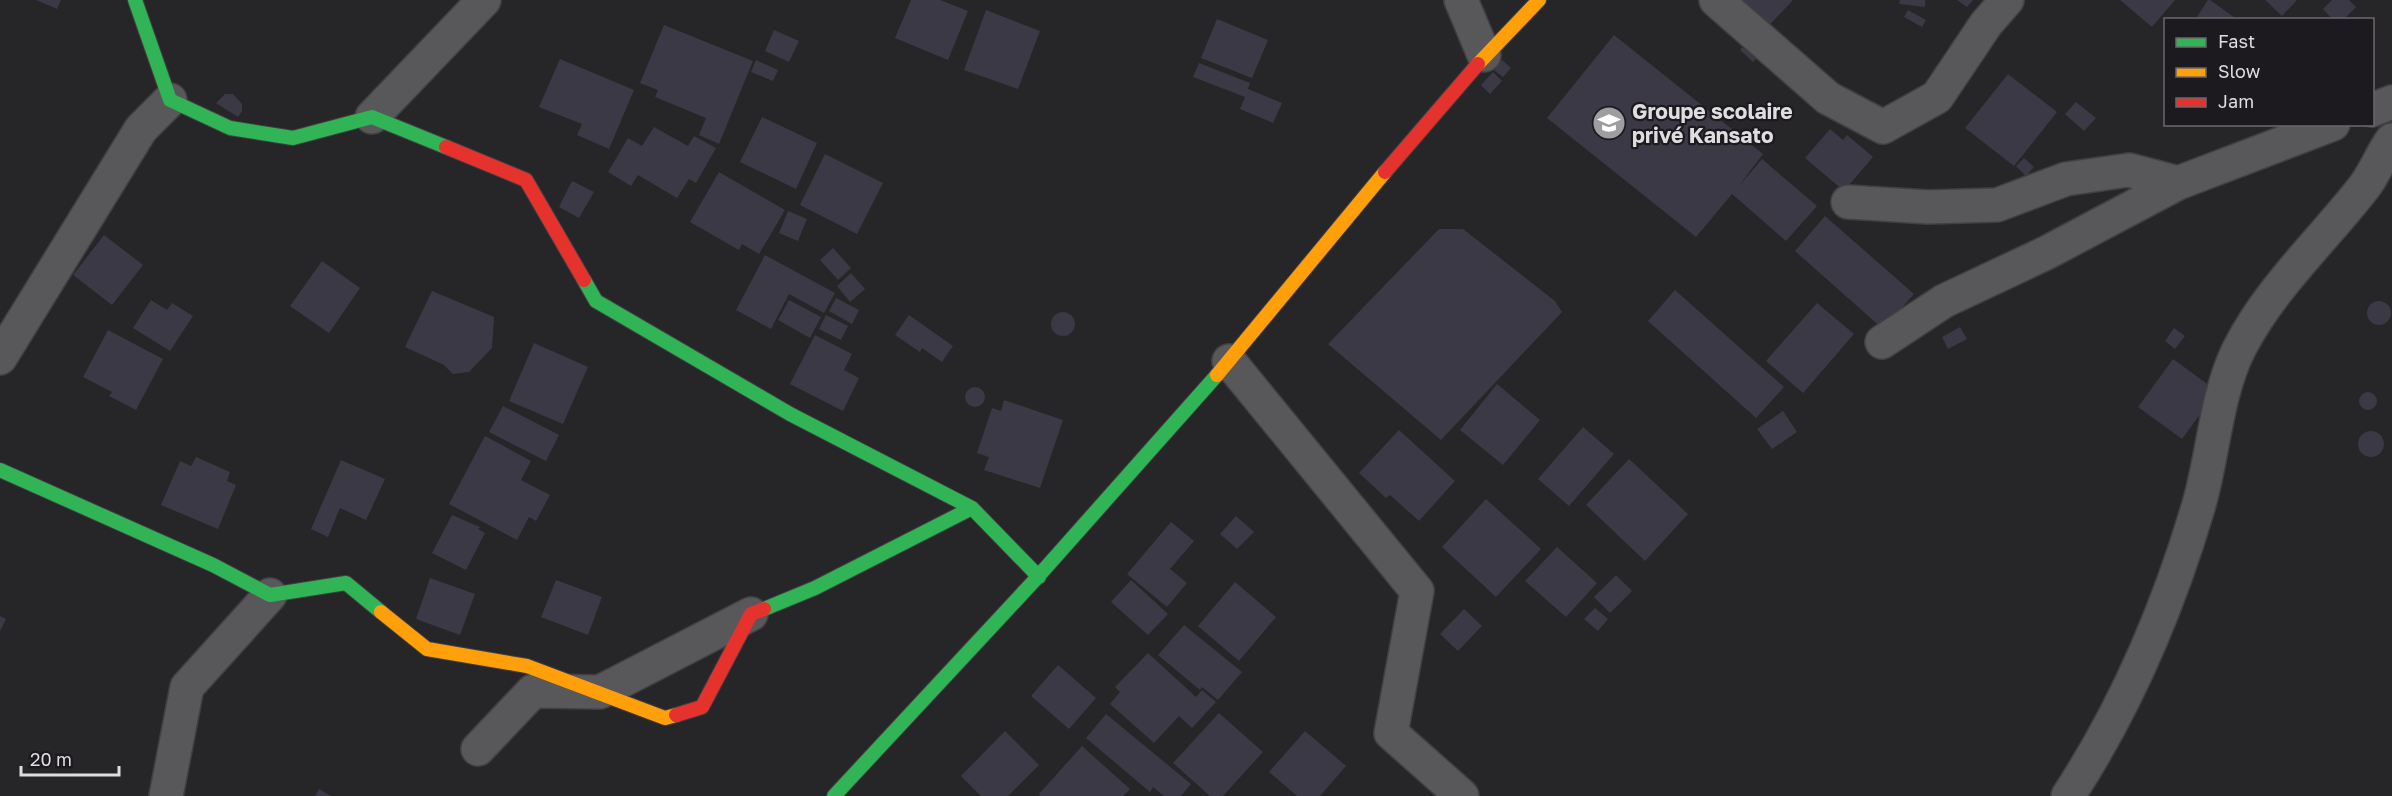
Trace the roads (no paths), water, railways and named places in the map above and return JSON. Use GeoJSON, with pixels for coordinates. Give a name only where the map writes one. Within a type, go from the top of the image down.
{"type":"FeatureCollection","features":[{"type":"Feature","properties":{"kind":"street"},"geometry":{"type":"LineString","coordinates":[[135,0],[170,100],[230,128],[293,138],[372,117],[484,0]]}},
{"type":"Feature","properties":{"kind":"street"},"geometry":{"type":"LineString","coordinates":[[1461,0],[1484,54]]}},
{"type":"Feature","properties":{"kind":"street"},"geometry":{"type":"LineString","coordinates":[[834,796],[1039,577],[1229,361],[1484,54],[1539,0]]}},
{"type":"Feature","properties":{"kind":"street"},"geometry":{"type":"LineString","coordinates":[[1716,0],[1828,98],[1882,127],[1937,97],[1986,24],[2007,0]]}},
{"type":"Feature","properties":{"kind":"street"},"geometry":{"type":"LineString","coordinates":[[0,358],[141,129],[170,100]]}},
{"type":"Feature","properties":{"kind":"street"},"geometry":{"type":"LineString","coordinates":[[2374,110],[2392,102]]}},
{"type":"Feature","properties":{"kind":"street"},"geometry":{"type":"LineString","coordinates":[[372,117],[526,180],[596,301],[790,414],[972,508],[1039,577]]}},
{"type":"Feature","properties":{"kind":"street"},"geometry":{"type":"LineString","coordinates":[[1882,342],[1944,301],[2046,253],[2178,183],[2328,126]]}},
{"type":"Feature","properties":{"kind":"street"},"geometry":{"type":"LineString","coordinates":[[2068,796],[2101,746],[2156,627],[2198,510],[2216,421],[2239,350],[2268,301],[2365,185],[2392,140]]}},
{"type":"Feature","properties":{"kind":"street"},"geometry":{"type":"LineString","coordinates":[[1848,202],[1928,207],[1997,205],[2066,179],[2129,170],[2178,183]]}},
{"type":"Feature","properties":{"kind":"street"},"geometry":{"type":"LineString","coordinates":[[1229,361],[1417,591],[1391,733],[1462,796]]}},
{"type":"Feature","properties":{"kind":"street"},"geometry":{"type":"LineString","coordinates":[[0,470],[213,565],[270,595],[346,583],[427,649],[527,666],[665,718],[702,707],[751,614]]}},
{"type":"Feature","properties":{"kind":"street"},"geometry":{"type":"LineString","coordinates":[[478,749],[533,691],[600,692],[751,614],[815,588],[972,508]]}},
{"type":"Feature","properties":{"kind":"street"},"geometry":{"type":"LineString","coordinates":[[166,796],[187,687],[270,595]]}},
{"type":"Feature","properties":{"kind":"place","name":"Groupe scolaire privé Kansato"},"geometry":{"type":"Point","coordinates":[1609,123]}}]}
